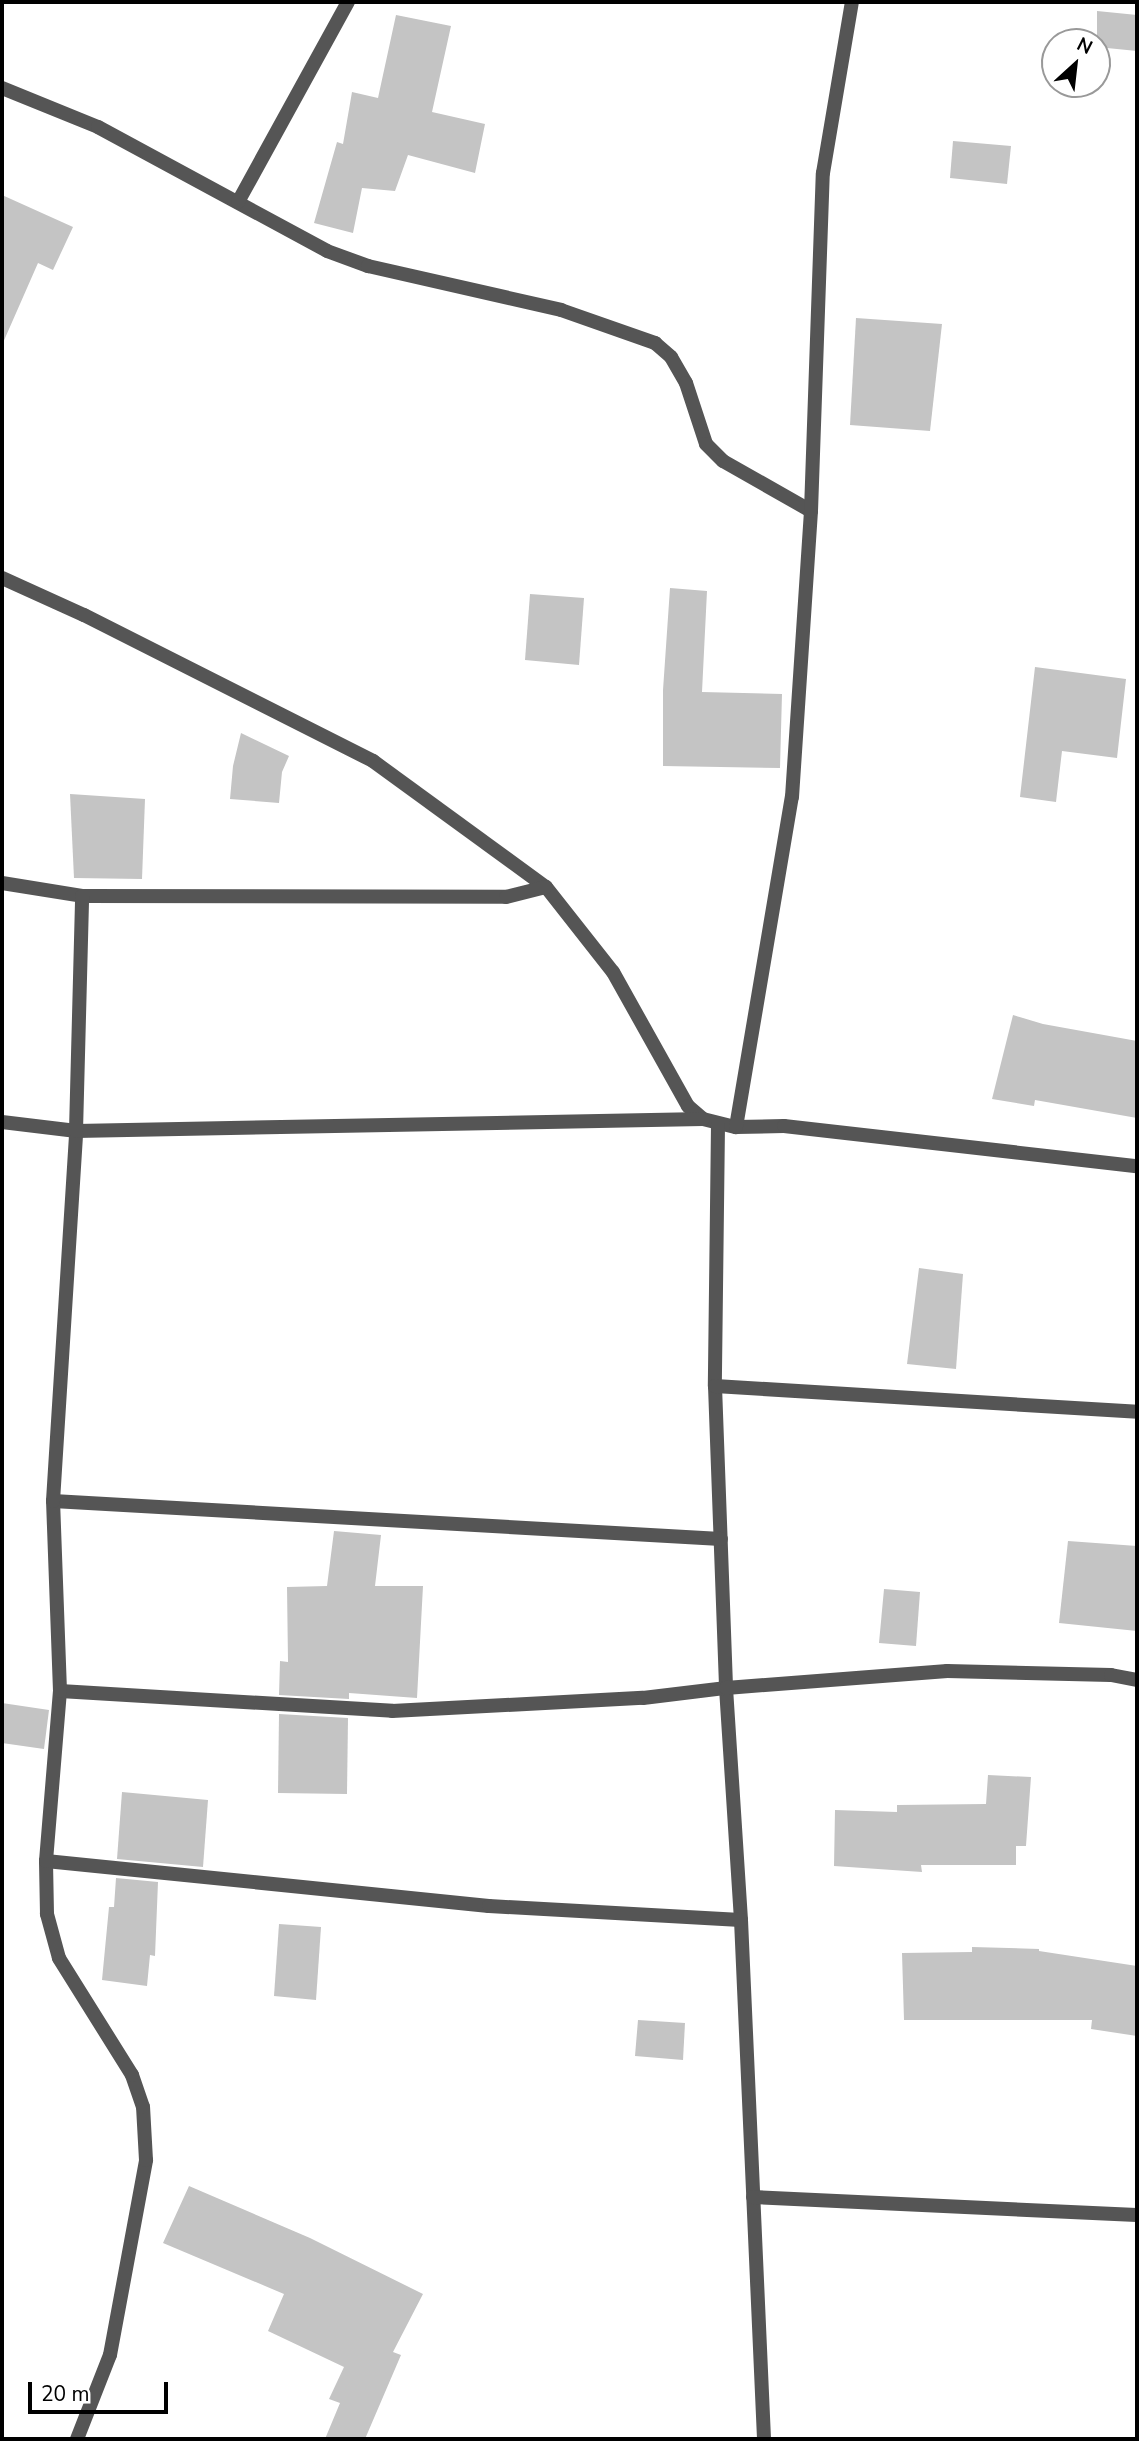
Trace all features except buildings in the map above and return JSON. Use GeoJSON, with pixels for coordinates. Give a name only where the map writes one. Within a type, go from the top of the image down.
{"type":"FeatureCollection","features":[{"type":"Feature","properties":{"kind":"street"},"geometry":{"type":"LineString","coordinates":[[238,202],[348,2]]}},
{"type":"Feature","properties":{"kind":"street"},"geometry":{"type":"LineString","coordinates":[[736,1127],[792,797],[811,511],[822,173],[852,2]]}},
{"type":"Feature","properties":{"kind":"street"},"geometry":{"type":"LineString","coordinates":[[2,88],[98,127],[327,251],[368,266],[561,310],[654,343],[671,357],[686,383],[706,444],[723,461],[811,511]]}},
{"type":"Feature","properties":{"kind":"street"},"geometry":{"type":"LineString","coordinates":[[2,578],[84,615],[373,761],[545,887],[613,972],[688,1106],[702,1119]]}},
{"type":"Feature","properties":{"kind":"street"},"geometry":{"type":"LineString","coordinates":[[2,883],[82,896],[506,897],[545,887]]}},
{"type":"Feature","properties":{"kind":"street"},"geometry":{"type":"LineString","coordinates":[[77,2439],[110,2355],[146,2160],[143,2107],[132,2075],[59,1958],[47,1914],[47,1861],[60,1691],[53,1501],[76,1131],[82,896]]}},
{"type":"Feature","properties":{"kind":"street"},"geometry":{"type":"LineString","coordinates":[[2,1122],[76,1131],[702,1119],[718,1125],[736,1127],[783,1126],[1137,1166]]}},
{"type":"Feature","properties":{"kind":"street"},"geometry":{"type":"LineString","coordinates":[[718,1125],[715,1386],[726,1688],[741,1920],[764,2439]]}},
{"type":"Feature","properties":{"kind":"street"},"geometry":{"type":"LineString","coordinates":[[715,1386],[1137,1412]]}},
{"type":"Feature","properties":{"kind":"street"},"geometry":{"type":"LineString","coordinates":[[53,1501],[721,1539]]}},
{"type":"Feature","properties":{"kind":"street"},"geometry":{"type":"LineString","coordinates":[[60,1691],[392,1711],[643,1699],[726,1688],[947,1671],[1111,1675],[1137,1680]]}},
{"type":"Feature","properties":{"kind":"street"},"geometry":{"type":"LineString","coordinates":[[47,1861],[489,1906],[741,1920]]}},
{"type":"Feature","properties":{"kind":"street"},"geometry":{"type":"LineString","coordinates":[[753,2197],[1137,2215]]}}]}
